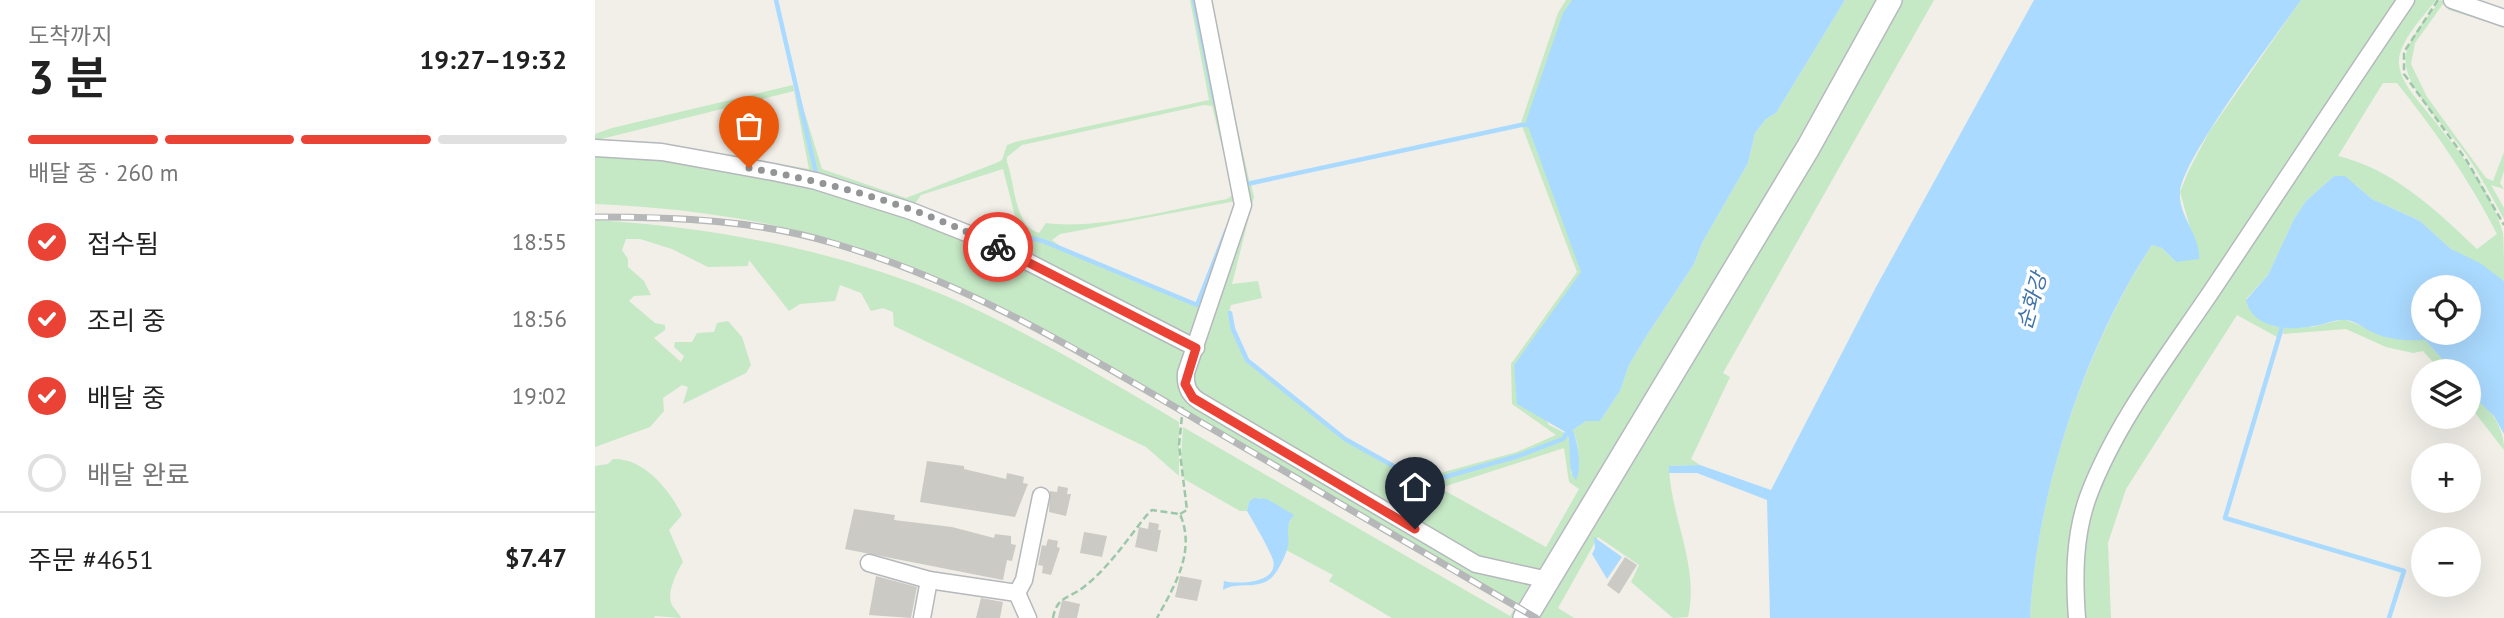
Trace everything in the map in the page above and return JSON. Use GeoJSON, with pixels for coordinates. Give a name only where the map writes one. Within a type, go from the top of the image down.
{"type":"FeatureCollection","features":[{"type":"Feature","properties":{"kind":"street"},"geometry":{"type":"LineString","coordinates":[[1203,0],[1243,205],[1185,384],[1199,401],[1476,564],[1548,580]]}},
{"type":"Feature","properties":{"kind":"street"},"geometry":{"type":"LineString","coordinates":[[1525,618],[1808,148],[1890,0]]}},
{"type":"Feature","properties":{"kind":"street"},"geometry":{"type":"LineString","coordinates":[[2077,618],[2075,585],[2079,530],[2087,499],[2107,454],[2166,360],[2406,0]]}},
{"type":"Feature","properties":{"kind":"street"},"geometry":{"type":"LineString","coordinates":[[2452,0],[2504,18]]}},
{"type":"Feature","properties":{"kind":"street"},"geometry":{"type":"LineString","coordinates":[[595,148],[662,152],[773,172],[816,181],[911,211],[989,242],[1196,348]]}},
{"type":"Feature","properties":{"kind":"street"},"geometry":{"type":"LineString","coordinates":[[1017,593],[1024,580],[1041,496]]}},
{"type":"Feature","properties":{"kind":"street"},"geometry":{"type":"LineString","coordinates":[[869,563],[929,580],[1017,593]]}},
{"type":"Feature","properties":{"kind":"street"},"geometry":{"type":"LineString","coordinates":[[922,618],[929,580]]}},
{"type":"Feature","properties":{"kind":"street"},"geometry":{"type":"LineString","coordinates":[[1017,593],[1028,618]]}},
{"type":"Feature","properties":{"kind":"path"},"geometry":{"type":"LineString","coordinates":[[2438,0],[2404,52],[2404,74],[2467,161],[2504,225]]}},
{"type":"Feature","properties":{"kind":"path"},"geometry":{"type":"LineString","coordinates":[[1053,618],[1055,606],[1061,598],[1083,589],[1109,564],[1152,510],[1180,514],[1187,510],[1178,445],[1185,384]]}},
{"type":"Feature","properties":{"kind":"path"},"geometry":{"type":"LineString","coordinates":[[1157,618],[1188,546],[1180,514]]}},
{"type":"Feature","properties":{"kind":"green space"},"geometry":{"type":"Polygon","coordinates":[[[1190,0],[1193,0],[1213,100],[1236,186],[1236,201],[1060,234],[1052,240],[1060,246],[1003,231],[983,232],[1003,233],[1042,242],[1197,307],[1236,211],[1239,193],[1195,0],[1200,0],[1241,200],[1199,328],[1188,341],[982,235],[869,193],[794,173],[661,150],[595,145],[595,134],[612,128],[793,85],[816,174],[818,173],[798,91],[822,169],[906,198],[1002,160],[1007,145],[1015,142],[1209,100],[1190,0]],[[794,91],[597,140],[689,148],[809,169],[794,91]],[[1204,105],[1022,145],[1007,157],[1007,162],[1020,213],[1031,229],[1039,233],[1046,223],[1089,224],[1112,221],[1227,199],[1233,195],[1212,106],[1204,105]],[[1003,169],[921,195],[914,205],[978,230],[1001,228],[1030,234],[1015,216],[1003,169]]]}},
{"type":"Feature","properties":{"kind":"green space"},"geometry":{"type":"Polygon","coordinates":[[[1209,0],[1254,197],[1232,284],[1258,281],[1262,298],[1231,305],[1228,316],[1246,360],[1344,440],[1424,484],[1518,458],[1563,439],[1567,434],[1572,449],[1571,474],[1577,464],[1578,453],[1573,430],[1586,421],[1600,421],[1620,391],[1629,365],[1694,264],[1702,243],[1748,163],[1755,133],[1766,119],[1776,113],[1845,0],[1876,0],[1790,154],[1542,571],[1478,561],[1198,398],[1191,382],[1242,215],[1209,0]],[[1564,448],[1440,488],[1546,547],[1579,489],[1569,482],[1564,448]]]}},
{"type":"Feature","properties":{"kind":"green space"},"geometry":{"type":"Polygon","coordinates":[[[1566,0],[1572,0],[1563,14],[1527,124],[1521,123],[1558,13],[1566,0]]]}},
{"type":"Feature","properties":{"kind":"green space"},"geometry":{"type":"Polygon","coordinates":[[[1895,0],[1934,0],[1723,373],[1730,377],[1691,459],[1700,465],[1669,466],[1674,504],[1688,560],[1691,598],[1688,617],[1673,618],[1631,582],[1639,565],[1598,537],[1558,608],[1574,618],[1535,618],[1895,0]]]}},
{"type":"Feature","properties":{"kind":"green space"},"geometry":{"type":"Polygon","coordinates":[[[2301,0],[2401,0],[2091,475],[2072,618],[2030,618],[2034,571],[2053,473],[2085,376],[2105,330],[2152,245],[2162,248],[2176,262],[2191,231],[2180,192],[2188,172],[2209,132],[2301,0]]]}},
{"type":"Feature","properties":{"kind":"green space"},"geometry":{"type":"Polygon","coordinates":[[[2410,0],[2436,0],[2402,47],[2399,64],[2403,79],[2412,93],[2464,158],[2491,202],[2503,233],[2504,281],[2451,249],[2420,221],[2372,199],[2356,185],[2334,176],[2306,201],[2294,219],[2268,275],[2246,299],[2273,326],[2280,327],[2277,337],[2237,315],[2126,489],[2108,543],[2111,618],[2081,618],[2085,521],[2113,450],[2410,0]],[[2383,83],[2338,156],[2377,171],[2413,193],[2477,249],[2497,234],[2451,156],[2397,83],[2383,83]]]}},
{"type":"Feature","properties":{"kind":"green space"},"geometry":{"type":"Polygon","coordinates":[[[2440,0],[2504,21],[2504,27],[2449,10],[2443,4],[2415,43],[2411,64],[2427,97],[2486,178],[2493,181],[2504,152],[2504,171],[2500,183],[2504,189],[2491,185],[2504,208],[2504,219],[2466,154],[2427,107],[2410,80],[2406,67],[2406,55],[2411,40],[2440,0]]]}},
{"type":"Feature","properties":{"kind":"green space"},"geometry":{"type":"Polygon","coordinates":[[[1522,126],[1528,126],[1582,272],[1514,365],[1549,425],[1565,433],[1562,438],[1518,456],[1425,482],[1422,478],[1517,452],[1556,435],[1512,404],[1511,364],[1577,272],[1522,126]]]}},
{"type":"Feature","properties":{"kind":"green space"},"geometry":{"type":"Polygon","coordinates":[[[595,149],[727,165],[923,217],[1181,347],[1185,359],[1178,390],[1476,566],[1534,581],[1517,618],[1392,618],[1329,581],[1333,575],[1286,550],[1285,533],[1293,515],[1260,498],[1249,502],[1247,511],[1240,511],[1184,479],[1181,458],[1183,427],[1510,616],[1517,604],[1064,339],[932,275],[851,245],[779,226],[669,209],[595,204],[595,149]]]}},
{"type":"Feature","properties":{"kind":"green space"},"geometry":{"type":"Polygon","coordinates":[[[595,220],[684,228],[773,243],[861,266],[946,296],[1035,339],[1179,422],[1179,476],[1146,447],[894,326],[893,312],[883,308],[871,311],[861,293],[840,285],[835,301],[800,304],[789,311],[749,260],[748,266],[708,267],[672,249],[640,239],[626,239],[622,250],[628,259],[628,267],[644,281],[651,295],[634,296],[629,301],[655,323],[665,325],[665,330],[654,338],[681,362],[684,356],[674,347],[675,342],[692,342],[697,333],[714,332],[717,323],[728,321],[742,337],[751,365],[746,373],[683,404],[688,387],[682,385],[663,398],[664,411],[650,427],[595,447],[595,220]]]}},
{"type":"Feature","properties":{"kind":"green space"},"geometry":{"type":"Polygon","coordinates":[[[2344,319],[2374,331],[2411,340],[2411,345],[2430,345],[2442,359],[2430,359],[2423,351],[2413,353],[2386,347],[2346,329],[2283,334],[2284,328],[2313,327],[2344,319]]]}},
{"type":"Feature","properties":{"kind":"green space"},"geometry":{"type":"Polygon","coordinates":[[[2481,402],[2498,425],[2504,450],[2481,420],[2481,402]]]}},
{"type":"Feature","properties":{"kind":"green space"},"geometry":{"type":"Polygon","coordinates":[[[613,459],[624,460],[645,469],[663,486],[682,515],[669,530],[683,562],[670,593],[672,605],[681,618],[595,618],[595,466],[608,464],[613,459]]]}},
{"type":"Feature","properties":{"kind":"water"},"geometry":{"type":"Polygon","coordinates":[[[1572,0],[1845,0],[1776,113],[1766,119],[1755,133],[1748,163],[1702,243],[1694,264],[1629,365],[1620,391],[1600,421],[1586,421],[1573,430],[1579,455],[1576,480],[1571,470],[1567,433],[1517,404],[1514,365],[1581,272],[1526,121],[1563,13],[1572,0]]]}},
{"type":"Feature","properties":{"kind":"water","name":"순화강"},"geometry":{"type":"Polygon","coordinates":[[[2034,0],[2301,0],[2213,125],[2185,175],[2180,201],[2197,242],[2199,259],[2176,262],[2162,248],[2152,245],[2127,285],[2105,329],[2085,376],[2053,473],[2034,571],[2030,618],[1770,618],[1767,500],[1697,473],[1669,473],[1669,466],[1700,465],[1771,490],[1875,289],[2034,0]]]}},
{"type":"Feature","properties":{"kind":"water"},"geometry":{"type":"Polygon","coordinates":[[[2334,176],[2345,176],[2372,199],[2420,221],[2451,249],[2480,263],[2504,281],[2504,434],[2494,416],[2481,404],[2481,359],[2442,359],[2430,345],[2481,345],[2481,275],[2411,275],[2411,340],[2388,338],[2347,320],[2304,328],[2283,328],[2256,317],[2246,300],[2268,275],[2294,219],[2306,201],[2334,176]]]}},
{"type":"Feature","properties":{"kind":"water"},"geometry":{"type":"Polygon","coordinates":[[[1254,498],[1267,499],[1294,515],[1288,527],[1287,550],[1270,579],[1259,584],[1228,587],[1223,590],[1224,581],[1249,582],[1266,577],[1272,571],[1274,564],[1271,555],[1247,511],[1249,502],[1254,498]]]}},
{"type":"Feature","properties":{"kind":"water"},"geometry":{"type":"Polygon","coordinates":[[[1594,537],[1622,557],[1607,579],[1592,554],[1595,548],[1594,537]]]}},
{"type":"Feature","properties":{"kind":"building"},"geometry":{"type":"Polygon","coordinates":[[[927,461],[964,466],[964,469],[1006,479],[1007,473],[1024,477],[1023,483],[1028,484],[1015,517],[920,502],[927,461]]]}},
{"type":"Feature","properties":{"kind":"building"},"geometry":{"type":"Polygon","coordinates":[[[1058,486],[1068,488],[1067,494],[1071,494],[1066,516],[1049,512],[1050,491],[1057,492],[1058,486]]]}},
{"type":"Feature","properties":{"kind":"building"},"geometry":{"type":"Polygon","coordinates":[[[854,509],[895,515],[894,520],[952,527],[994,538],[995,534],[1011,536],[1011,544],[1016,545],[1012,561],[1007,560],[1003,580],[845,549],[854,509]]]}},
{"type":"Feature","properties":{"kind":"building"},"geometry":{"type":"Polygon","coordinates":[[[1149,522],[1159,524],[1158,530],[1161,530],[1157,552],[1135,547],[1139,527],[1148,529],[1149,522]]]}},
{"type":"Feature","properties":{"kind":"building"},"geometry":{"type":"Polygon","coordinates":[[[1084,532],[1107,536],[1102,557],[1080,553],[1084,532]]]}},
{"type":"Feature","properties":{"kind":"building"},"geometry":{"type":"Polygon","coordinates":[[[1048,539],[1058,541],[1057,547],[1060,548],[1051,575],[1042,573],[1043,566],[1038,565],[1042,545],[1046,546],[1048,539]]]}},
{"type":"Feature","properties":{"kind":"building"},"geometry":{"type":"Polygon","coordinates":[[[1625,557],[1637,565],[1619,594],[1607,585],[1625,557]]]}},
{"type":"Feature","properties":{"kind":"building"},"geometry":{"type":"Polygon","coordinates":[[[876,576],[917,587],[911,618],[869,615],[876,576]]]}},
{"type":"Feature","properties":{"kind":"building"},"geometry":{"type":"Polygon","coordinates":[[[1180,576],[1202,580],[1197,601],[1175,597],[1180,576]]]}},
{"type":"Feature","properties":{"kind":"building"},"geometry":{"type":"Polygon","coordinates":[[[981,598],[1003,602],[1000,618],[976,618],[981,598]]]}},
{"type":"Feature","properties":{"kind":"building"},"geometry":{"type":"Polygon","coordinates":[[[1062,600],[1080,604],[1077,618],[1058,618],[1062,600]]]}},
{"type":"Feature","properties":{"kind":"waterway"},"geometry":{"type":"LineString","coordinates":[[776,0],[816,173]]}},
{"type":"Feature","properties":{"kind":"waterway"},"geometry":{"type":"LineString","coordinates":[[1194,0],[1215,103]]}},
{"type":"Feature","properties":{"kind":"waterway"},"geometry":{"type":"LineString","coordinates":[[1247,184],[1531,125]]}},
{"type":"Feature","properties":{"kind":"waterway"},"geometry":{"type":"LineString","coordinates":[[985,232],[1003,232],[1043,241],[1197,305],[1227,229]]}},
{"type":"Feature","properties":{"kind":"waterway"},"geometry":{"type":"LineString","coordinates":[[1230,313],[1233,329],[1247,360],[1345,439],[1424,483],[1518,456],[1563,439],[1567,433]]}},
{"type":"Feature","properties":{"kind":"waterway"},"geometry":{"type":"LineString","coordinates":[[2282,327],[2225,518],[2404,571],[2389,618]]}},
{"type":"Feature","properties":{"kind":"railway"},"geometry":{"type":"LineString","coordinates":[[595,217],[686,219],[777,230],[836,244],[931,278],[977,298],[1066,344],[1536,618]]}},
{"type":"Feature","properties":{"kind":"way so far"},"geometry":{"type":"LineString","coordinates":[[749,168],[816,181],[869,197],[911,211],[998,247]]}},
{"type":"Feature","properties":{"kind":"route"},"geometry":{"type":"LineString","coordinates":[[998,247],[1089,291],[1178,341],[1196,348],[1186,373],[1185,384],[1193,398],[1415,529]]}}]}
